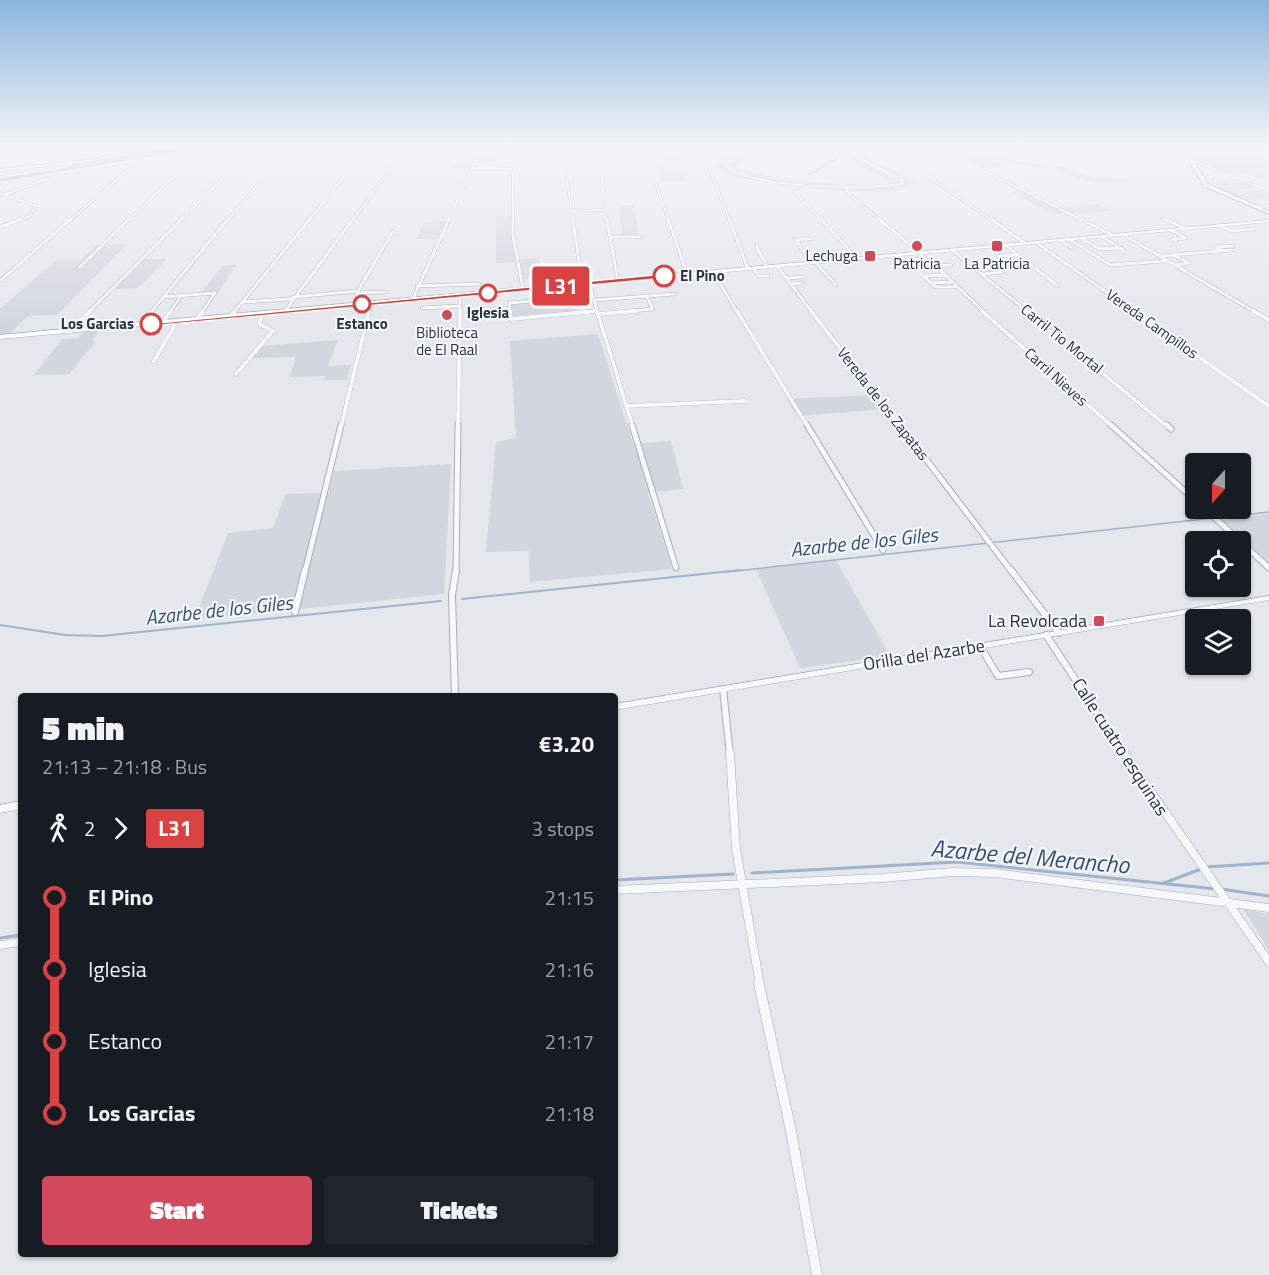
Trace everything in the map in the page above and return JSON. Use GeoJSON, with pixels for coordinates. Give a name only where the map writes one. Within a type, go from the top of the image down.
{"type":"FeatureCollection","features":[{"type":"Feature","properties":{"kind":"main road"},"geometry":{"type":"LineString","coordinates":[[0,337],[1269,221]]}},
{"type":"Feature","properties":{"kind":"street"},"geometry":{"type":"LineString","coordinates":[[0,227],[30,216],[35,208]]}},
{"type":"Feature","properties":{"kind":"street"},"geometry":{"type":"LineString","coordinates":[[0,280],[84,208]]}},
{"type":"Feature","properties":{"kind":"street"},"geometry":{"type":"LineString","coordinates":[[79,268],[141,208]]}},
{"type":"Feature","properties":{"kind":"street"},"geometry":{"type":"LineString","coordinates":[[70,331],[194,208]]}},
{"type":"Feature","properties":{"kind":"street"},"geometry":{"type":"LineString","coordinates":[[140,324],[239,208]]}},
{"type":"Feature","properties":{"kind":"street"},"geometry":{"type":"LineString","coordinates":[[231,316],[318,208]]}},
{"type":"Feature","properties":{"kind":"street"},"geometry":{"type":"LineString","coordinates":[[285,311],[292,298],[361,208]]}},
{"type":"Feature","properties":{"kind":"street"},"geometry":{"type":"LineString","coordinates":[[413,300],[417,286],[454,208]]}},
{"type":"Feature","properties":{"kind":"street"},"geometry":{"type":"LineString","coordinates":[[513,208],[513,236],[525,302]]}},
{"type":"Feature","properties":{"kind":"street"},"geometry":{"type":"LineString","coordinates":[[572,208],[582,284]]}},
{"type":"Feature","properties":{"kind":"street"},"geometry":{"type":"LineString","coordinates":[[664,208],[687,274]]}},
{"type":"Feature","properties":{"kind":"street"},"geometry":{"type":"LineString","coordinates":[[726,208],[751,268],[759,276],[768,276]]}},
{"type":"Feature","properties":{"kind":"street"},"geometry":{"type":"LineString","coordinates":[[809,208],[856,258]]}},
{"type":"Feature","properties":{"kind":"street","name":"Carril Nieves"},"geometry":{"type":"LineString","coordinates":[[864,208],[945,274],[1185,491]]}},
{"type":"Feature","properties":{"kind":"street"},"geometry":{"type":"LineString","coordinates":[[973,208],[1025,243]]}},
{"type":"Feature","properties":{"kind":"street"},"geometry":{"type":"LineString","coordinates":[[1057,208],[1112,235]]}},
{"type":"Feature","properties":{"kind":"street"},"geometry":{"type":"LineString","coordinates":[[572,211],[605,210],[618,281]]}},
{"type":"Feature","properties":{"kind":"street"},"geometry":{"type":"LineString","coordinates":[[1162,218],[1184,228]]}},
{"type":"Feature","properties":{"kind":"street"},"geometry":{"type":"LineString","coordinates":[[0,221],[14,223]]}},
{"type":"Feature","properties":{"kind":"street"},"geometry":{"type":"LineString","coordinates":[[1217,225],[1232,231],[1253,228],[1243,223]]}},
{"type":"Feature","properties":{"kind":"street"},"geometry":{"type":"LineString","coordinates":[[1170,230],[1186,238],[1173,239],[1176,241]]}},
{"type":"Feature","properties":{"kind":"street"},"geometry":{"type":"LineString","coordinates":[[356,305],[358,292],[393,231]]}},
{"type":"Feature","properties":{"kind":"street"},"geometry":{"type":"LineString","coordinates":[[1122,234],[1269,320]]}},
{"type":"Feature","properties":{"kind":"street"},"geometry":{"type":"LineString","coordinates":[[1101,236],[1117,246]]}},
{"type":"Feature","properties":{"kind":"street"},"geometry":{"type":"LineString","coordinates":[[610,237],[640,237]]}},
{"type":"Feature","properties":{"kind":"street"},"geometry":{"type":"LineString","coordinates":[[1081,238],[1099,249]]}},
{"type":"Feature","properties":{"kind":"street"},"geometry":{"type":"LineString","coordinates":[[811,239],[796,240],[813,262],[836,285]]}},
{"type":"Feature","properties":{"kind":"street"},"geometry":{"type":"LineString","coordinates":[[1069,239],[1110,265],[1167,261]]}},
{"type":"Feature","properties":{"kind":"street"},"geometry":{"type":"LineString","coordinates":[[1060,240],[1072,248]]}},
{"type":"Feature","properties":{"kind":"street","name":"Vereda Campillos"},"geometry":{"type":"LineString","coordinates":[[1035,242],[1269,406]]}},
{"type":"Feature","properties":{"kind":"street"},"geometry":{"type":"LineString","coordinates":[[1111,242],[1121,242]]}},
{"type":"Feature","properties":{"kind":"street"},"geometry":{"type":"LineString","coordinates":[[756,245],[767,267]]}},
{"type":"Feature","properties":{"kind":"street"},"geometry":{"type":"LineString","coordinates":[[1005,245],[1058,286]]}},
{"type":"Feature","properties":{"kind":"street"},"geometry":{"type":"LineString","coordinates":[[995,246],[1009,255]]}},
{"type":"Feature","properties":{"kind":"street"},"geometry":{"type":"LineString","coordinates":[[1159,256],[1224,250],[1233,248],[1215,247],[1224,250]]}},
{"type":"Feature","properties":{"kind":"street"},"geometry":{"type":"LineString","coordinates":[[1086,250],[1121,248],[1124,252]]}},
{"type":"Feature","properties":{"kind":"street","name":"Carril Tio Mortal"},"geometry":{"type":"LineString","coordinates":[[952,250],[1171,429]]}},
{"type":"Feature","properties":{"kind":"street"},"geometry":{"type":"LineString","coordinates":[[899,255],[936,287],[957,286]]}},
{"type":"Feature","properties":{"kind":"street"},"geometry":{"type":"LineString","coordinates":[[998,256],[1018,255]]}},
{"type":"Feature","properties":{"kind":"street"},"geometry":{"type":"LineString","coordinates":[[1173,255],[1190,263],[1173,265]]}},
{"type":"Feature","properties":{"kind":"street"},"geometry":{"type":"LineString","coordinates":[[905,260],[926,258]]}},
{"type":"Feature","properties":{"kind":"street"},"geometry":{"type":"LineString","coordinates":[[910,264],[951,266]]}},
{"type":"Feature","properties":{"kind":"street"},"geometry":{"type":"LineString","coordinates":[[914,268],[934,265]]}},
{"type":"Feature","properties":{"kind":"street","name":"Vereda de los Zapatas"},"geometry":{"type":"LineString","coordinates":[[777,266],[1059,633]]}},
{"type":"Feature","properties":{"kind":"street"},"geometry":{"type":"LineString","coordinates":[[989,268],[996,273]]}},
{"type":"Feature","properties":{"kind":"street"},"geometry":{"type":"LineString","coordinates":[[976,269],[996,268],[1003,272],[982,274]]}},
{"type":"Feature","properties":{"kind":"street"},"geometry":{"type":"LineString","coordinates":[[568,272],[572,285],[581,297]]}},
{"type":"Feature","properties":{"kind":"street"},"geometry":{"type":"LineString","coordinates":[[713,272],[883,550]]}},
{"type":"Feature","properties":{"kind":"street"},"geometry":{"type":"LineString","coordinates":[[922,275],[945,274]]}},
{"type":"Feature","properties":{"kind":"street"},"geometry":{"type":"LineString","coordinates":[[786,278],[803,277]]}},
{"type":"Feature","properties":{"kind":"street"},"geometry":{"type":"LineString","coordinates":[[541,279],[554,300]]}},
{"type":"Feature","properties":{"kind":"street"},"geometry":{"type":"LineString","coordinates":[[931,283],[952,282]]}},
{"type":"Feature","properties":{"kind":"street"},"geometry":{"type":"LineString","coordinates":[[590,283],[676,568]]}},
{"type":"Feature","properties":{"kind":"street"},"geometry":{"type":"LineString","coordinates":[[791,284],[802,283]]}},
{"type":"Feature","properties":{"kind":"street"},"geometry":{"type":"LineString","coordinates":[[417,286],[479,284]]}},
{"type":"Feature","properties":{"kind":"street"},"geometry":{"type":"LineString","coordinates":[[243,302],[358,292],[385,292]]}},
{"type":"Feature","properties":{"kind":"street"},"geometry":{"type":"LineString","coordinates":[[164,297],[215,293],[197,319]]}},
{"type":"Feature","properties":{"kind":"street"},"geometry":{"type":"LineString","coordinates":[[646,296],[653,309],[511,319],[509,303],[581,297],[675,294]]}},
{"type":"Feature","properties":{"kind":"street"},"geometry":{"type":"LineString","coordinates":[[455,693],[452,595],[456,573],[460,295]]}},
{"type":"Feature","properties":{"kind":"street"},"geometry":{"type":"LineString","coordinates":[[163,322],[181,296]]}},
{"type":"Feature","properties":{"kind":"street"},"geometry":{"type":"LineString","coordinates":[[626,297],[631,311]]}},
{"type":"Feature","properties":{"kind":"street"},"geometry":{"type":"LineString","coordinates":[[296,612],[371,303]]}},
{"type":"Feature","properties":{"kind":"street"},"geometry":{"type":"LineString","coordinates":[[422,308],[459,306]]}},
{"type":"Feature","properties":{"kind":"street"},"geometry":{"type":"LineString","coordinates":[[236,374],[273,331],[259,324],[263,313]]}},
{"type":"Feature","properties":{"kind":"street"},"geometry":{"type":"LineString","coordinates":[[154,361],[177,321]]}},
{"type":"Feature","properties":{"kind":"street"},"geometry":{"type":"LineString","coordinates":[[626,406],[744,401]]}},
{"type":"Feature","properties":{"kind":"street"},"geometry":{"type":"LineString","coordinates":[[1216,519],[1269,568]]}},
{"type":"Feature","properties":{"kind":"street","name":"Orilla del Azarbe"},"geometry":{"type":"LineString","coordinates":[[618,706],[1269,598]]}},
{"type":"Feature","properties":{"kind":"street","name":"Calle cuatro esquinas"},"geometry":{"type":"LineString","coordinates":[[1046,635],[1220,895]]}},
{"type":"Feature","properties":{"kind":"street"},"geometry":{"type":"LineString","coordinates":[[980,646],[998,676],[1029,672]]}},
{"type":"Feature","properties":{"kind":"street"},"geometry":{"type":"LineString","coordinates":[[723,689],[731,759],[736,849],[768,1034],[790,1131],[817,1275]]}},
{"type":"Feature","properties":{"kind":"street"},"geometry":{"type":"LineString","coordinates":[[0,809],[18,806]]}},
{"type":"Feature","properties":{"kind":"street"},"geometry":{"type":"LineString","coordinates":[[618,890],[953,872],[995,873],[1220,895],[1269,908]]}},
{"type":"Feature","properties":{"kind":"street"},"geometry":{"type":"LineString","coordinates":[[1220,895],[1269,962]]}},
{"type":"Feature","properties":{"kind":"street"},"geometry":{"type":"LineString","coordinates":[[0,945],[18,942]]}},
{"type":"Feature","properties":{"kind":"shaded area"},"geometry":{"type":"Polygon","coordinates":[[[619,208],[634,208],[640,238],[614,239],[613,234],[623,234],[619,208]]]}},
{"type":"Feature","properties":{"kind":"shaded area"},"geometry":{"type":"Polygon","coordinates":[[[1040,208],[1106,208],[1113,211],[1052,214],[1040,208]]]}},
{"type":"Feature","properties":{"kind":"shaded area"},"geometry":{"type":"Polygon","coordinates":[[[496,216],[511,216],[515,262],[496,263],[496,216]]]}},
{"type":"Feature","properties":{"kind":"shaded area"},"geometry":{"type":"Polygon","coordinates":[[[450,221],[441,239],[416,239],[425,222],[450,221]]]}},
{"type":"Feature","properties":{"kind":"shaded area"},"geometry":{"type":"Polygon","coordinates":[[[127,244],[57,315],[28,316],[9,334],[0,335],[0,309],[56,260],[81,260],[97,245],[127,244]]]}},
{"type":"Feature","properties":{"kind":"shaded area"},"geometry":{"type":"Polygon","coordinates":[[[539,258],[539,278],[523,279],[520,259],[539,258]]]}},
{"type":"Feature","properties":{"kind":"shaded area"},"geometry":{"type":"Polygon","coordinates":[[[144,259],[167,259],[138,288],[115,289],[144,259]]]}},
{"type":"Feature","properties":{"kind":"shaded area"},"geometry":{"type":"Polygon","coordinates":[[[236,265],[218,292],[201,293],[222,266],[236,265]]]}},
{"type":"Feature","properties":{"kind":"shaded area"},"geometry":{"type":"Polygon","coordinates":[[[573,299],[576,311],[513,318],[512,304],[573,299]]]}},
{"type":"Feature","properties":{"kind":"shaded area"},"geometry":{"type":"Polygon","coordinates":[[[98,331],[93,339],[95,342],[69,374],[34,375],[62,339],[79,338],[82,332],[98,331]]]}},
{"type":"Feature","properties":{"kind":"shaded area"},"geometry":{"type":"Polygon","coordinates":[[[598,334],[633,444],[671,441],[683,489],[648,493],[672,569],[530,582],[529,551],[486,552],[496,442],[516,438],[510,341],[598,334]]]}},
{"type":"Feature","properties":{"kind":"shaded area"},"geometry":{"type":"Polygon","coordinates":[[[338,340],[328,366],[351,365],[347,380],[323,380],[325,376],[290,377],[296,357],[251,358],[260,346],[338,340]]]}},
{"type":"Feature","properties":{"kind":"shaded area"},"geometry":{"type":"Polygon","coordinates":[[[873,395],[884,409],[797,416],[787,399],[873,395]]]}},
{"type":"Feature","properties":{"kind":"shaded area"},"geometry":{"type":"Polygon","coordinates":[[[451,464],[444,594],[194,620],[228,533],[273,528],[286,494],[329,493],[334,471],[451,464]]]}},
{"type":"Feature","properties":{"kind":"shaded area"},"geometry":{"type":"Polygon","coordinates":[[[1269,514],[1269,564],[1251,547],[1251,531],[1234,531],[1222,520],[1251,519],[1251,516],[1269,514]]]}},
{"type":"Feature","properties":{"kind":"shaded area"},"geometry":{"type":"Polygon","coordinates":[[[836,560],[890,656],[800,668],[756,569],[836,560]]]}},
{"type":"Feature","properties":{"kind":"shaded area"},"geometry":{"type":"Polygon","coordinates":[[[1243,909],[1269,914],[1269,950],[1243,909]]]}},
{"type":"Feature","properties":{"kind":"waterway","name":"Azarbe de los Giles"},"geometry":{"type":"LineString","coordinates":[[1251,514],[1269,512]]}},
{"type":"Feature","properties":{"kind":"waterway","name":"Azarbe de los Giles"},"geometry":{"type":"LineString","coordinates":[[727,572],[1204,519]]}},
{"type":"Feature","properties":{"kind":"waterway","name":"Azarbe de los Giles"},"geometry":{"type":"LineString","coordinates":[[462,599],[741,570]]}},
{"type":"Feature","properties":{"kind":"waterway","name":"Azarbe de los Giles"},"geometry":{"type":"LineString","coordinates":[[0,625],[65,635],[102,636],[441,601]]}},
{"type":"Feature","properties":{"kind":"waterway","name":"Azarbe del Merancho"},"geometry":{"type":"LineString","coordinates":[[752,873],[957,862],[1216,889]]}},
{"type":"Feature","properties":{"kind":"waterway"},"geometry":{"type":"LineString","coordinates":[[1206,867],[1269,863]]}},
{"type":"Feature","properties":{"kind":"waterway"},"geometry":{"type":"LineString","coordinates":[[1164,883],[1201,869]]}},
{"type":"Feature","properties":{"kind":"waterway","name":"Azarbe del Merancho"},"geometry":{"type":"LineString","coordinates":[[618,880],[733,874]]}},
{"type":"Feature","properties":{"kind":"waterway","name":"Azarbe del Merancho"},"geometry":{"type":"LineString","coordinates":[[1221,889],[1269,896]]}},
{"type":"Feature","properties":{"kind":"waterway","name":"Azarbe del Merancho"},"geometry":{"type":"LineString","coordinates":[[0,938],[18,935]]}},
{"type":"Feature","properties":{"kind":"bus line","name":"L31"},"geometry":{"type":"LineString","coordinates":[[151,324],[664,276]]}},
{"type":"Feature","properties":{"kind":"place","name":"Patricia"},"geometry":{"type":"Point","coordinates":[917,246]}},
{"type":"Feature","properties":{"kind":"place","name":"La Patricia"},"geometry":{"type":"Point","coordinates":[997,246]}},
{"type":"Feature","properties":{"kind":"place","name":"Lechuga"},"geometry":{"type":"Point","coordinates":[870,256]}},
{"type":"Feature","properties":{"kind":"place","name":"El Pino"},"geometry":{"type":"Point","coordinates":[664,276]}},
{"type":"Feature","properties":{"kind":"place","name":"Iglesia"},"geometry":{"type":"Point","coordinates":[488,293]}},
{"type":"Feature","properties":{"kind":"place","name":"Estanco"},"geometry":{"type":"Point","coordinates":[362,304]}},
{"type":"Feature","properties":{"kind":"place","name":"Biblioteca de El Raal"},"geometry":{"type":"Point","coordinates":[447,315]}},
{"type":"Feature","properties":{"kind":"place","name":"Los Garcias"},"geometry":{"type":"Point","coordinates":[151,324]}},
{"type":"Feature","properties":{"kind":"place","name":"La Revolcada"},"geometry":{"type":"Point","coordinates":[1099,621]}}]}
